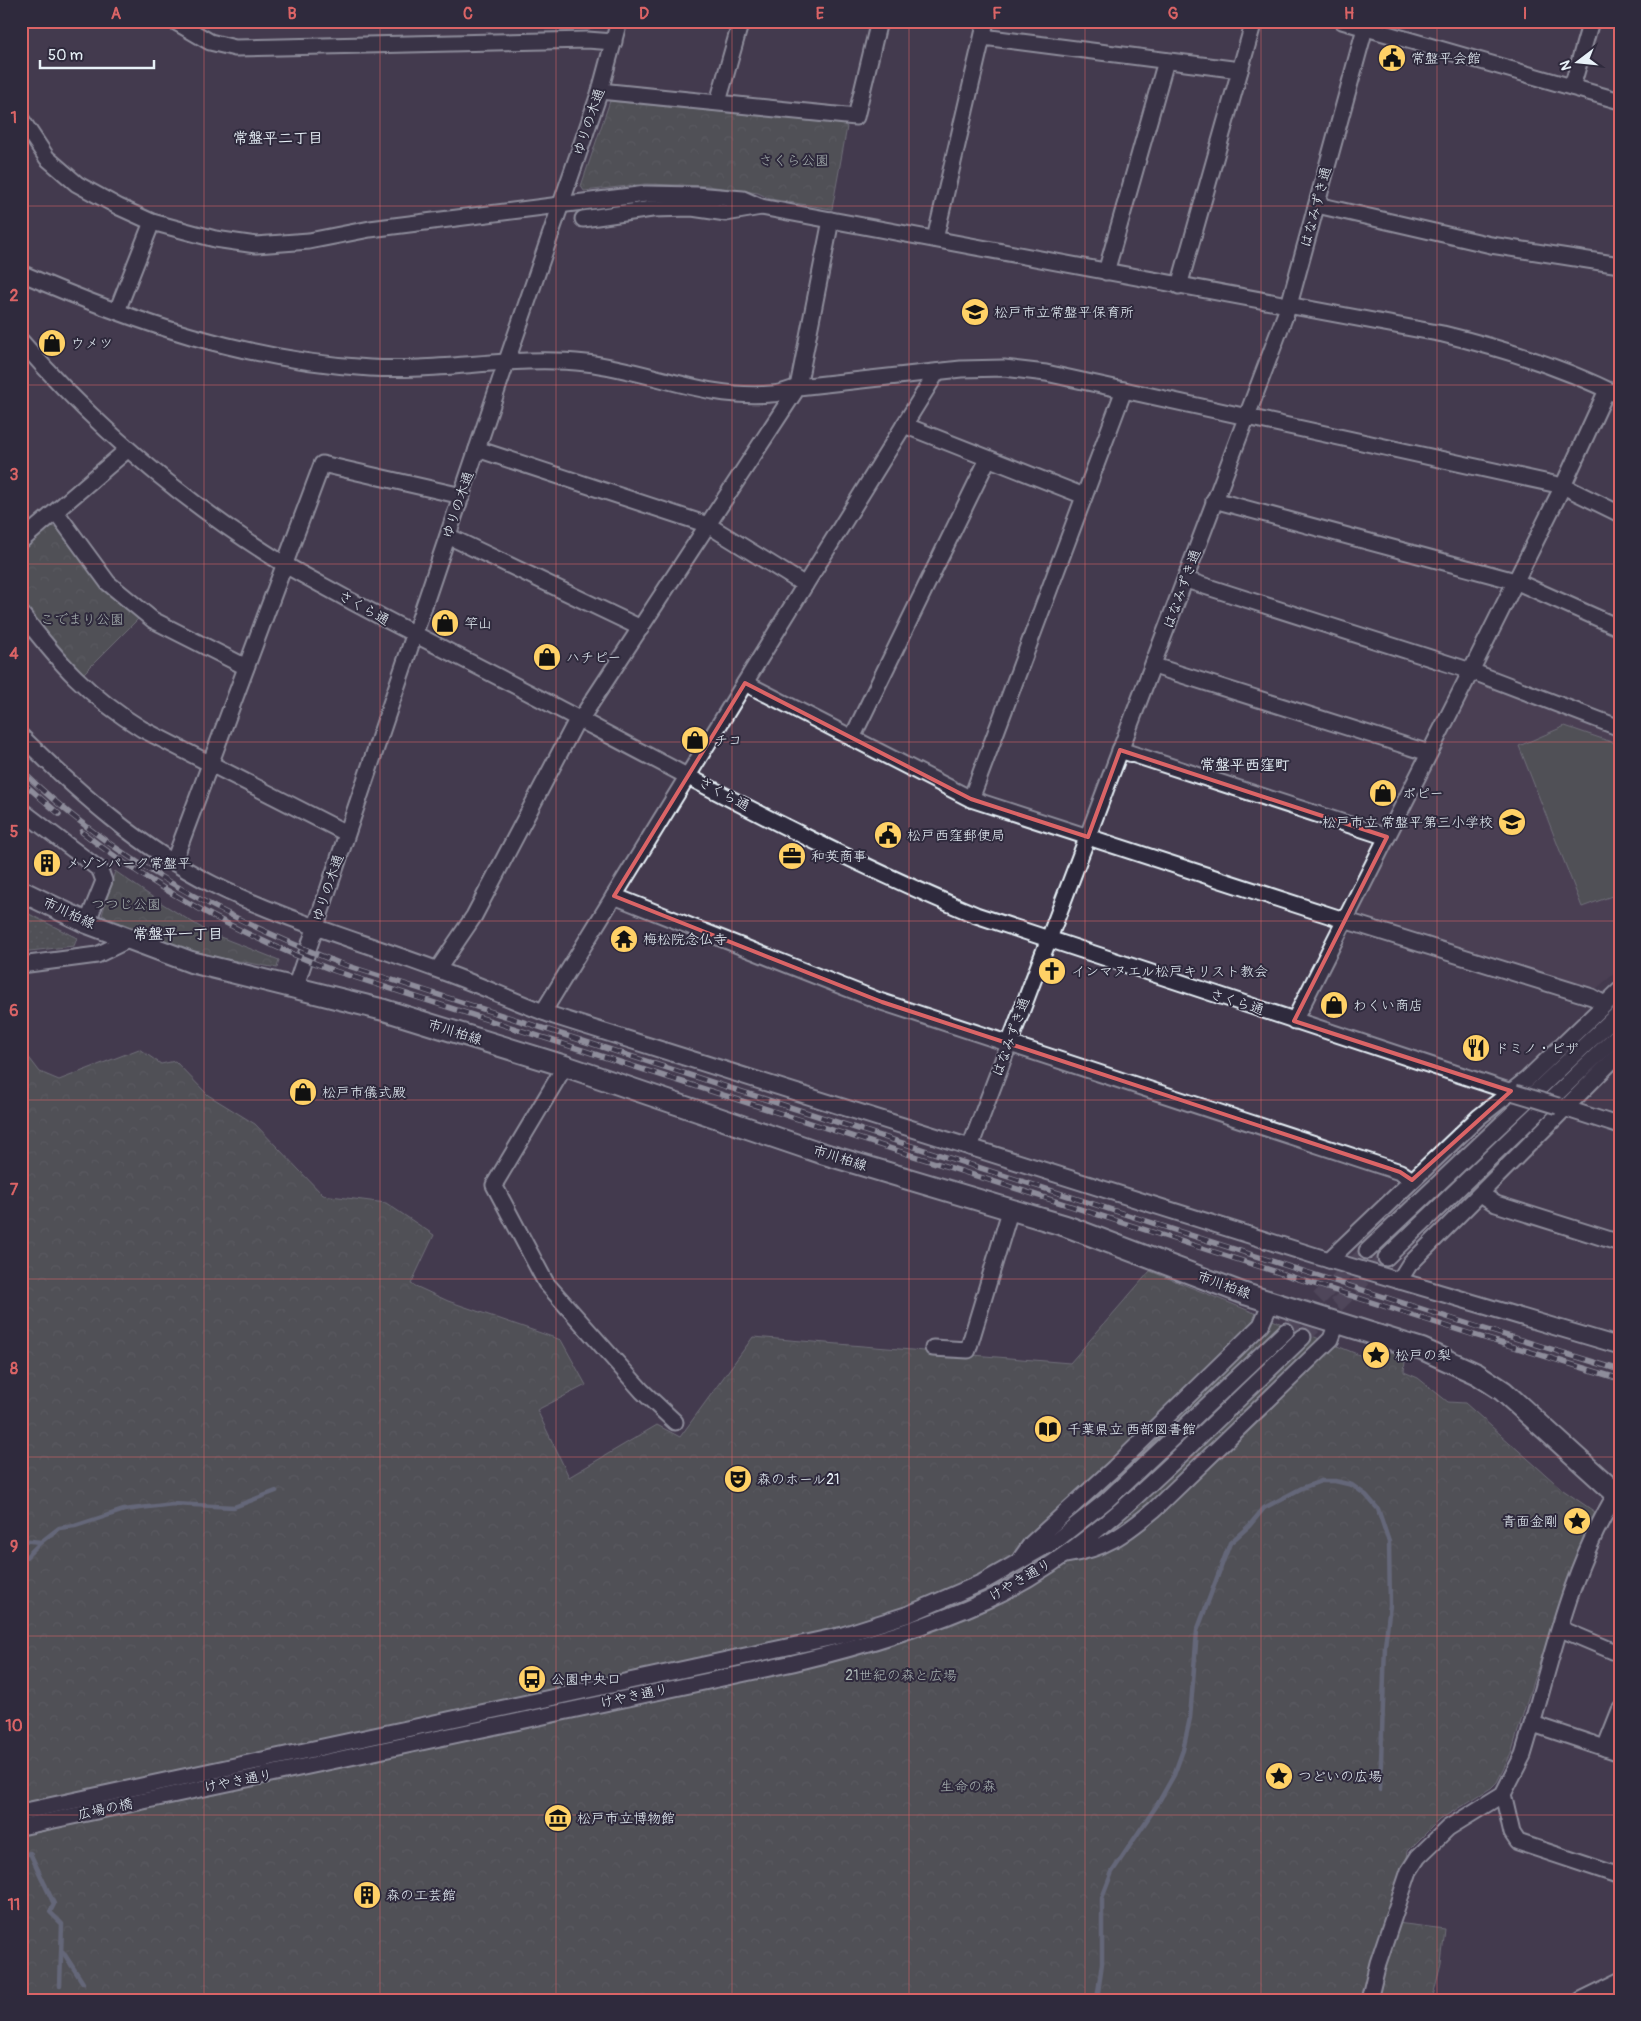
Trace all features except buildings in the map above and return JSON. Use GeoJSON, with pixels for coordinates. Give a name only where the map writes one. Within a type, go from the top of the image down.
{"type":"FeatureCollection","features":[{"type":"Feature","properties":{"kind":"main road","name":"市川柏線"},"geometry":{"type":"LineString","coordinates":[[21,891],[87,922],[191,962],[384,1010],[564,1066],[822,1153],[1066,1226],[1271,1302],[1422,1349],[1477,1374],[1503,1391],[1618,1496]]}},
{"type":"Feature","properties":{"kind":"street"},"geometry":{"type":"LineString","coordinates":[[174,21],[210,42],[235,48],[587,40],[614,42]]}},
{"type":"Feature","properties":{"kind":"street","name":"ゆりの木通"},"geometry":{"type":"LineString","coordinates":[[295,988],[413,634],[600,91],[619,21]]}},
{"type":"Feature","properties":{"kind":"street"},"geometry":{"type":"LineString","coordinates":[[718,102],[741,21]]}},
{"type":"Feature","properties":{"kind":"street"},"geometry":{"type":"LineString","coordinates":[[600,91],[856,117],[879,21]]}},
{"type":"Feature","properties":{"kind":"street"},"geometry":{"type":"LineString","coordinates":[[935,239],[986,21]]}},
{"type":"Feature","properties":{"kind":"street"},"geometry":{"type":"LineString","coordinates":[[1179,286],[1254,21]]}},
{"type":"Feature","properties":{"kind":"street"},"geometry":{"type":"LineString","coordinates":[[1342,21],[1366,24],[1620,101]]}},
{"type":"Feature","properties":{"kind":"street"},"geometry":{"type":"LineString","coordinates":[[1572,87],[1591,21]]}},
{"type":"Feature","properties":{"kind":"street","name":"はなみずき通"},"geometry":{"type":"LineString","coordinates":[[970,1147],[1047,940],[1154,666],[1214,500],[1289,305],[1366,24]]}},
{"type":"Feature","properties":{"kind":"street"},"geometry":{"type":"LineString","coordinates":[[983,37],[1240,70]]}},
{"type":"Feature","properties":{"kind":"street"},"geometry":{"type":"LineString","coordinates":[[1106,272],[1166,61]]}},
{"type":"Feature","properties":{"kind":"street"},"geometry":{"type":"LineString","coordinates":[[21,119],[47,158],[78,184],[152,222],[215,239],[256,244],[309,241],[370,230],[561,206],[584,200],[646,194],[696,194],[744,199],[761,207],[1443,334],[1506,350],[1563,369],[1614,393],[1563,486],[1294,1021]]}},
{"type":"Feature","properties":{"kind":"street"},"geometry":{"type":"LineString","coordinates":[[1317,206],[1491,245],[1620,265]]}},
{"type":"Feature","properties":{"kind":"street"},"geometry":{"type":"LineString","coordinates":[[583,219],[652,209],[692,208],[726,213],[761,207]]}},
{"type":"Feature","properties":{"kind":"street"},"geometry":{"type":"LineString","coordinates":[[438,970],[474,916],[579,719],[641,628],[798,387],[831,220]]}},
{"type":"Feature","properties":{"kind":"street"},"geometry":{"type":"LineString","coordinates":[[116,311],[152,222]]}},
{"type":"Feature","properties":{"kind":"street"},"geometry":{"type":"LineString","coordinates":[[21,273],[156,327],[198,340],[241,351],[302,361],[372,368],[506,363],[586,363],[616,368],[722,394],[772,394],[798,387],[937,372],[1004,368],[1046,373],[1563,486],[1620,514]]}},
{"type":"Feature","properties":{"kind":"street","name":"さくら通"},"geometry":{"type":"LineString","coordinates":[[21,341],[48,372],[127,450],[222,524],[284,564],[413,634],[902,884],[976,915],[1047,940],[1620,1126]]}},
{"type":"Feature","properties":{"kind":"street"},"geometry":{"type":"LineString","coordinates":[[543,1012],[937,372]]}},
{"type":"Feature","properties":{"kind":"street"},"geometry":{"type":"LineString","coordinates":[[971,799],[1124,390]]}},
{"type":"Feature","properties":{"kind":"street"},"geometry":{"type":"LineString","coordinates":[[904,426],[1084,496]]}},
{"type":"Feature","properties":{"kind":"street"},"geometry":{"type":"LineString","coordinates":[[477,449],[708,525],[805,584]]}},
{"type":"Feature","properties":{"kind":"street"},"geometry":{"type":"LineString","coordinates":[[22,540],[127,450]]}},
{"type":"Feature","properties":{"kind":"street"},"geometry":{"type":"LineString","coordinates":[[852,738],[988,459]]}},
{"type":"Feature","properties":{"kind":"street"},"geometry":{"type":"LineString","coordinates":[[174,861],[322,464],[462,496]]}},
{"type":"Feature","properties":{"kind":"street"},"geometry":{"type":"LineString","coordinates":[[1214,500],[1515,581],[1620,628]]}},
{"type":"Feature","properties":{"kind":"street"},"geometry":{"type":"LineString","coordinates":[[56,512],[108,582],[153,620],[246,668]]}},
{"type":"Feature","properties":{"kind":"street"},"geometry":{"type":"LineString","coordinates":[[448,536],[641,628]]}},
{"type":"Feature","properties":{"kind":"street"},"geometry":{"type":"LineString","coordinates":[[1186,580],[1471,671],[1620,728]]}},
{"type":"Feature","properties":{"kind":"street"},"geometry":{"type":"LineString","coordinates":[[21,613],[56,659],[100,700],[142,729],[346,833]]}},
{"type":"Feature","properties":{"kind":"street"},"geometry":{"type":"LineString","coordinates":[[1154,666],[1429,753]]}},
{"type":"Feature","properties":{"kind":"street"},"geometry":{"type":"LineString","coordinates":[[745,683],[971,799],[1344,920],[1592,997],[1605,1004]]}},
{"type":"Feature","properties":{"kind":"street"},"geometry":{"type":"LineString","coordinates":[[21,736],[58,774],[132,834],[211,884],[270,910],[438,970],[543,1012],[1328,1260],[1620,1346]]}},
{"type":"Feature","properties":{"kind":"street"},"geometry":{"type":"LineString","coordinates":[[1120,750],[1387,837]]}},
{"type":"Feature","properties":{"kind":"street"},"geometry":{"type":"LineString","coordinates":[[21,810],[100,870],[104,881],[87,922]]}},
{"type":"Feature","properties":{"kind":"street"},"geometry":{"type":"LineString","coordinates":[[614,896],[882,1002],[1400,1172],[1412,1180]]}},
{"type":"Feature","properties":{"kind":"street"},"geometry":{"type":"LineString","coordinates":[[21,965],[97,955],[130,939]]}},
{"type":"Feature","properties":{"kind":"street"},"geometry":{"type":"LineString","coordinates":[[1328,1260],[1479,1117],[1513,1092],[1620,990]]}},
{"type":"Feature","properties":{"kind":"street"},"geometry":{"type":"LineString","coordinates":[[1368,1251],[1620,1012]]}},
{"type":"Feature","properties":{"kind":"street"},"geometry":{"type":"LineString","coordinates":[[1386,1258],[1620,1034]]}},
{"type":"Feature","properties":{"kind":"street"},"geometry":{"type":"LineString","coordinates":[[1399,1281],[1409,1265],[1533,1143],[1561,1107],[1620,1053]]}},
{"type":"Feature","properties":{"kind":"street"},"geometry":{"type":"LineString","coordinates":[[564,1066],[494,1185],[546,1283],[642,1391],[675,1422]]}},
{"type":"Feature","properties":{"kind":"street"},"geometry":{"type":"LineString","coordinates":[[1480,1194],[1496,1204],[1620,1243]]}},
{"type":"Feature","properties":{"kind":"street"},"geometry":{"type":"LineString","coordinates":[[932,1348],[968,1350],[1011,1208]]}},
{"type":"Feature","properties":{"kind":"street"},"geometry":{"type":"LineString","coordinates":[[1017,1563],[1031,1544],[1114,1468],[1261,1325],[1271,1302]]}},
{"type":"Feature","properties":{"kind":"street"},"geometry":{"type":"LineString","coordinates":[[1063,1555],[1087,1552],[1108,1544],[1129,1531],[1155,1509],[1331,1339],[1337,1323]]}},
{"type":"Feature","properties":{"kind":"street","name":"けやき通り"},"geometry":{"type":"LineString","coordinates":[[188,1783],[843,1634],[909,1614],[981,1583],[1057,1540],[1106,1502],[1286,1331]]}},
{"type":"Feature","properties":{"kind":"street","name":"けやき通り"},"geometry":{"type":"LineString","coordinates":[[188,1783],[848,1650],[917,1628],[988,1599],[1063,1555],[1112,1520],[1303,1337]]}},
{"type":"Feature","properties":{"kind":"street"},"geometry":{"type":"LineString","coordinates":[[1369,2000],[1400,1893],[1408,1872],[1418,1856],[1448,1828],[1503,1794],[1523,1755],[1582,1562],[1598,1524],[1618,1496]]}},
{"type":"Feature","properties":{"kind":"street"},"geometry":{"type":"LineString","coordinates":[[1561,1629],[1620,1654]]}},
{"type":"Feature","properties":{"kind":"street"},"geometry":{"type":"LineString","coordinates":[[1605,1748],[1620,1710]]}},
{"type":"Feature","properties":{"kind":"street"},"geometry":{"type":"LineString","coordinates":[[1533,1724],[1620,1753]]}},
{"type":"Feature","properties":{"kind":"street","name":"広場の橋"},"geometry":{"type":"LineString","coordinates":[[21,1812],[188,1783]]}},
{"type":"Feature","properties":{"kind":"street","name":"広場の橋"},"geometry":{"type":"LineString","coordinates":[[21,1827],[188,1783]]}},
{"type":"Feature","properties":{"kind":"street"},"geometry":{"type":"LineString","coordinates":[[1503,1794],[1512,1833],[1518,1842],[1620,1876]]}},
{"type":"Feature","properties":{"kind":"street"},"geometry":{"type":"LineString","coordinates":[[1581,2000],[1620,1981]]}},
{"type":"Feature","properties":{"kind":"highlighted area"},"geometry":{"type":"Polygon","coordinates":[[[745,683],[971,799],[1088,837],[1120,750],[1387,837],[1294,1021],[1511,1091],[1412,1180],[1400,1172],[882,1002],[614,896],[745,683]]]}},
{"type":"Feature","properties":{"kind":"shaded area","name":"松戸市立 常盤平第三小学校"},"geometry":{"type":"Polygon","coordinates":[[[1479,681],[1620,734],[1620,969],[1593,991],[1364,922],[1360,911],[1472,686],[1479,681]]]}},
{"type":"Feature","properties":{"kind":"green space","name":"さくら公園"},"geometry":{"type":"Polygon","coordinates":[[[610,101],[843,124],[847,127],[832,209],[770,199],[758,193],[708,186],[645,184],[584,191],[581,186],[610,101]]]}},
{"type":"Feature","properties":{"kind":"green space","name":"こでまり公園"},"geometry":{"type":"Polygon","coordinates":[[[50,526],[59,528],[140,617],[82,675],[47,638],[21,603],[21,551],[50,526]]]}},
{"type":"Feature","properties":{"kind":"green space"},"geometry":{"type":"Polygon","coordinates":[[[1565,726],[1620,745],[1620,893],[1582,907],[1519,746],[1565,726]]]}},
{"type":"Feature","properties":{"kind":"green space","name":"つつじ公園"},"geometry":{"type":"Polygon","coordinates":[[[115,871],[158,901],[210,933],[279,960],[277,968],[194,953],[102,915],[115,871]]]}},
{"type":"Feature","properties":{"kind":"green space"},"geometry":{"type":"Polygon","coordinates":[[[21,910],[77,938],[74,946],[21,952],[21,910]]]}},
{"type":"Feature","properties":{"kind":"green space","name":"21世紀の森と広場"},"geometry":{"type":"Polygon","coordinates":[[[21,1047],[40,1072],[59,1080],[139,1049],[161,1064],[175,1061],[208,1095],[255,1124],[323,1195],[386,1203],[434,1235],[411,1284],[448,1301],[561,1340],[586,1385],[537,1410],[569,1477],[657,1425],[680,1437],[753,1337],[1070,1363],[1150,1271],[1362,1356],[1406,1350],[1404,1372],[1418,1378],[1448,1402],[1465,1403],[1563,1490],[1595,1512],[1534,1678],[1511,1754],[1497,1782],[1491,1788],[1439,1820],[1408,1851],[1397,1923],[1445,1929],[1441,1964],[1432,2000],[21,2000],[21,1047]]]}},
{"type":"Feature","properties":{"kind":"waterway"},"geometry":{"type":"LineString","coordinates":[[1097,2000],[1102,1963],[1102,1898],[1112,1872],[1157,1805],[1174,1775],[1183,1750],[1190,1718],[1197,1631],[1230,1543],[1249,1526],[1264,1508],[1302,1488],[1321,1481],[1335,1481],[1352,1485],[1366,1495],[1378,1509],[1389,1542],[1390,1605],[1385,1646],[1380,1790]]}},
{"type":"Feature","properties":{"kind":"waterway"},"geometry":{"type":"LineString","coordinates":[[41,1542],[59,1528],[75,1526],[124,1510],[173,1504],[234,1507],[276,1491]]}},
{"type":"Feature","properties":{"kind":"waterway"},"geometry":{"type":"LineString","coordinates":[[21,1540],[41,1542],[21,1562]]}},
{"type":"Feature","properties":{"kind":"waterway"},"geometry":{"type":"LineString","coordinates":[[21,1845],[24,1855]]}},
{"type":"Feature","properties":{"kind":"waterway"},"geometry":{"type":"LineString","coordinates":[[21,1856],[30,1853],[54,1904],[50,1912],[62,1924],[60,1986]]}},
{"type":"Feature","properties":{"kind":"waterway"},"geometry":{"type":"LineString","coordinates":[[21,1929],[26,1942],[21,1957]]}},
{"type":"Feature","properties":{"kind":"waterway"},"geometry":{"type":"LineString","coordinates":[[63,1952],[83,1983]]}},
{"type":"Feature","properties":{"kind":"tunnel"},"geometry":{"type":"LineString","coordinates":[[1286,1331],[1367,1251]]}},
{"type":"Feature","properties":{"kind":"tunnel"},"geometry":{"type":"LineString","coordinates":[[1303,1337],[1386,1258]]}},
{"type":"Feature","properties":{"kind":"railway"},"geometry":{"type":"LineString","coordinates":[[21,770],[56,802],[130,858],[211,905],[252,926],[339,963],[1475,1326],[1620,1370]]}},
{"type":"Feature","properties":{"kind":"railway"},"geometry":{"type":"LineString","coordinates":[[21,781],[59,814]]}},
{"type":"Feature","properties":{"kind":"railway"},"geometry":{"type":"LineString","coordinates":[[82,832],[141,874],[204,911],[268,943],[335,971],[1471,1334],[1620,1379]]}},
{"type":"Feature","properties":{"kind":"place","name":"常盤平会館"},"geometry":{"type":"Point","coordinates":[1392,58]}},
{"type":"Feature","properties":{"kind":"place","name":"松戸市立常盤平保育所"},"geometry":{"type":"Point","coordinates":[975,312]}},
{"type":"Feature","properties":{"kind":"place","name":"ウメツ"},"geometry":{"type":"Point","coordinates":[52,343]}},
{"type":"Feature","properties":{"kind":"place","name":"竿山"},"geometry":{"type":"Point","coordinates":[445,623]}},
{"type":"Feature","properties":{"kind":"place","name":"ハチピー"},"geometry":{"type":"Point","coordinates":[547,657]}},
{"type":"Feature","properties":{"kind":"place","name":"チコ"},"geometry":{"type":"Point","coordinates":[695,740]}},
{"type":"Feature","properties":{"kind":"place","name":"ポピー"},"geometry":{"type":"Point","coordinates":[1383,793]}},
{"type":"Feature","properties":{"kind":"place","name":"松戸市立 常盤平第三小学校"},"geometry":{"type":"Point","coordinates":[1512,822]}},
{"type":"Feature","properties":{"kind":"place","name":"松戸西窪郵便局"},"geometry":{"type":"Point","coordinates":[888,835]}},
{"type":"Feature","properties":{"kind":"place","name":"和英商事"},"geometry":{"type":"Point","coordinates":[792,856]}},
{"type":"Feature","properties":{"kind":"place","name":"メゾンパーク常盤平"},"geometry":{"type":"Point","coordinates":[47,863]}},
{"type":"Feature","properties":{"kind":"place","name":"梅松院念仏寺"},"geometry":{"type":"Point","coordinates":[624,939]}},
{"type":"Feature","properties":{"kind":"place","name":"インマヌエル松戸キリスト教会"},"geometry":{"type":"Point","coordinates":[1052,971]}},
{"type":"Feature","properties":{"kind":"place","name":"わくい商店"},"geometry":{"type":"Point","coordinates":[1334,1005]}},
{"type":"Feature","properties":{"kind":"place","name":"ドミノ・ピザ"},"geometry":{"type":"Point","coordinates":[1476,1048]}},
{"type":"Feature","properties":{"kind":"place","name":"松戸市儀式殿"},"geometry":{"type":"Point","coordinates":[303,1092]}},
{"type":"Feature","properties":{"kind":"place","name":"松戸の梨"},"geometry":{"type":"Point","coordinates":[1376,1355]}},
{"type":"Feature","properties":{"kind":"place","name":"千葉県立 西部図書館"},"geometry":{"type":"Point","coordinates":[1048,1429]}},
{"type":"Feature","properties":{"kind":"place","name":"森のホール21"},"geometry":{"type":"Point","coordinates":[738,1479]}},
{"type":"Feature","properties":{"kind":"place","name":"青面金剛"},"geometry":{"type":"Point","coordinates":[1577,1521]}},
{"type":"Feature","properties":{"kind":"place","name":"公園中央口"},"geometry":{"type":"Point","coordinates":[532,1679]}},
{"type":"Feature","properties":{"kind":"place","name":"つどいの広場"},"geometry":{"type":"Point","coordinates":[1279,1776]}},
{"type":"Feature","properties":{"kind":"place","name":"松戸市立博物館"},"geometry":{"type":"Point","coordinates":[558,1818]}},
{"type":"Feature","properties":{"kind":"place","name":"森の工芸館"},"geometry":{"type":"Point","coordinates":[367,1895]}},
{"type":"Feature","properties":{"kind":"district","name":"常盤平二丁目"},"geometry":{"type":"Point","coordinates":[278,138]}},
{"type":"Feature","properties":{"kind":"district","name":"常盤平西窪町"},"geometry":{"type":"Point","coordinates":[1245,765]}},
{"type":"Feature","properties":{"kind":"district","name":"常盤平一丁目"},"geometry":{"type":"Point","coordinates":[178,934]}},
{"type":"Feature","properties":{"kind":"park label","name":"生命の森"},"geometry":{"type":"Point","coordinates":[968,1786]}}]}
